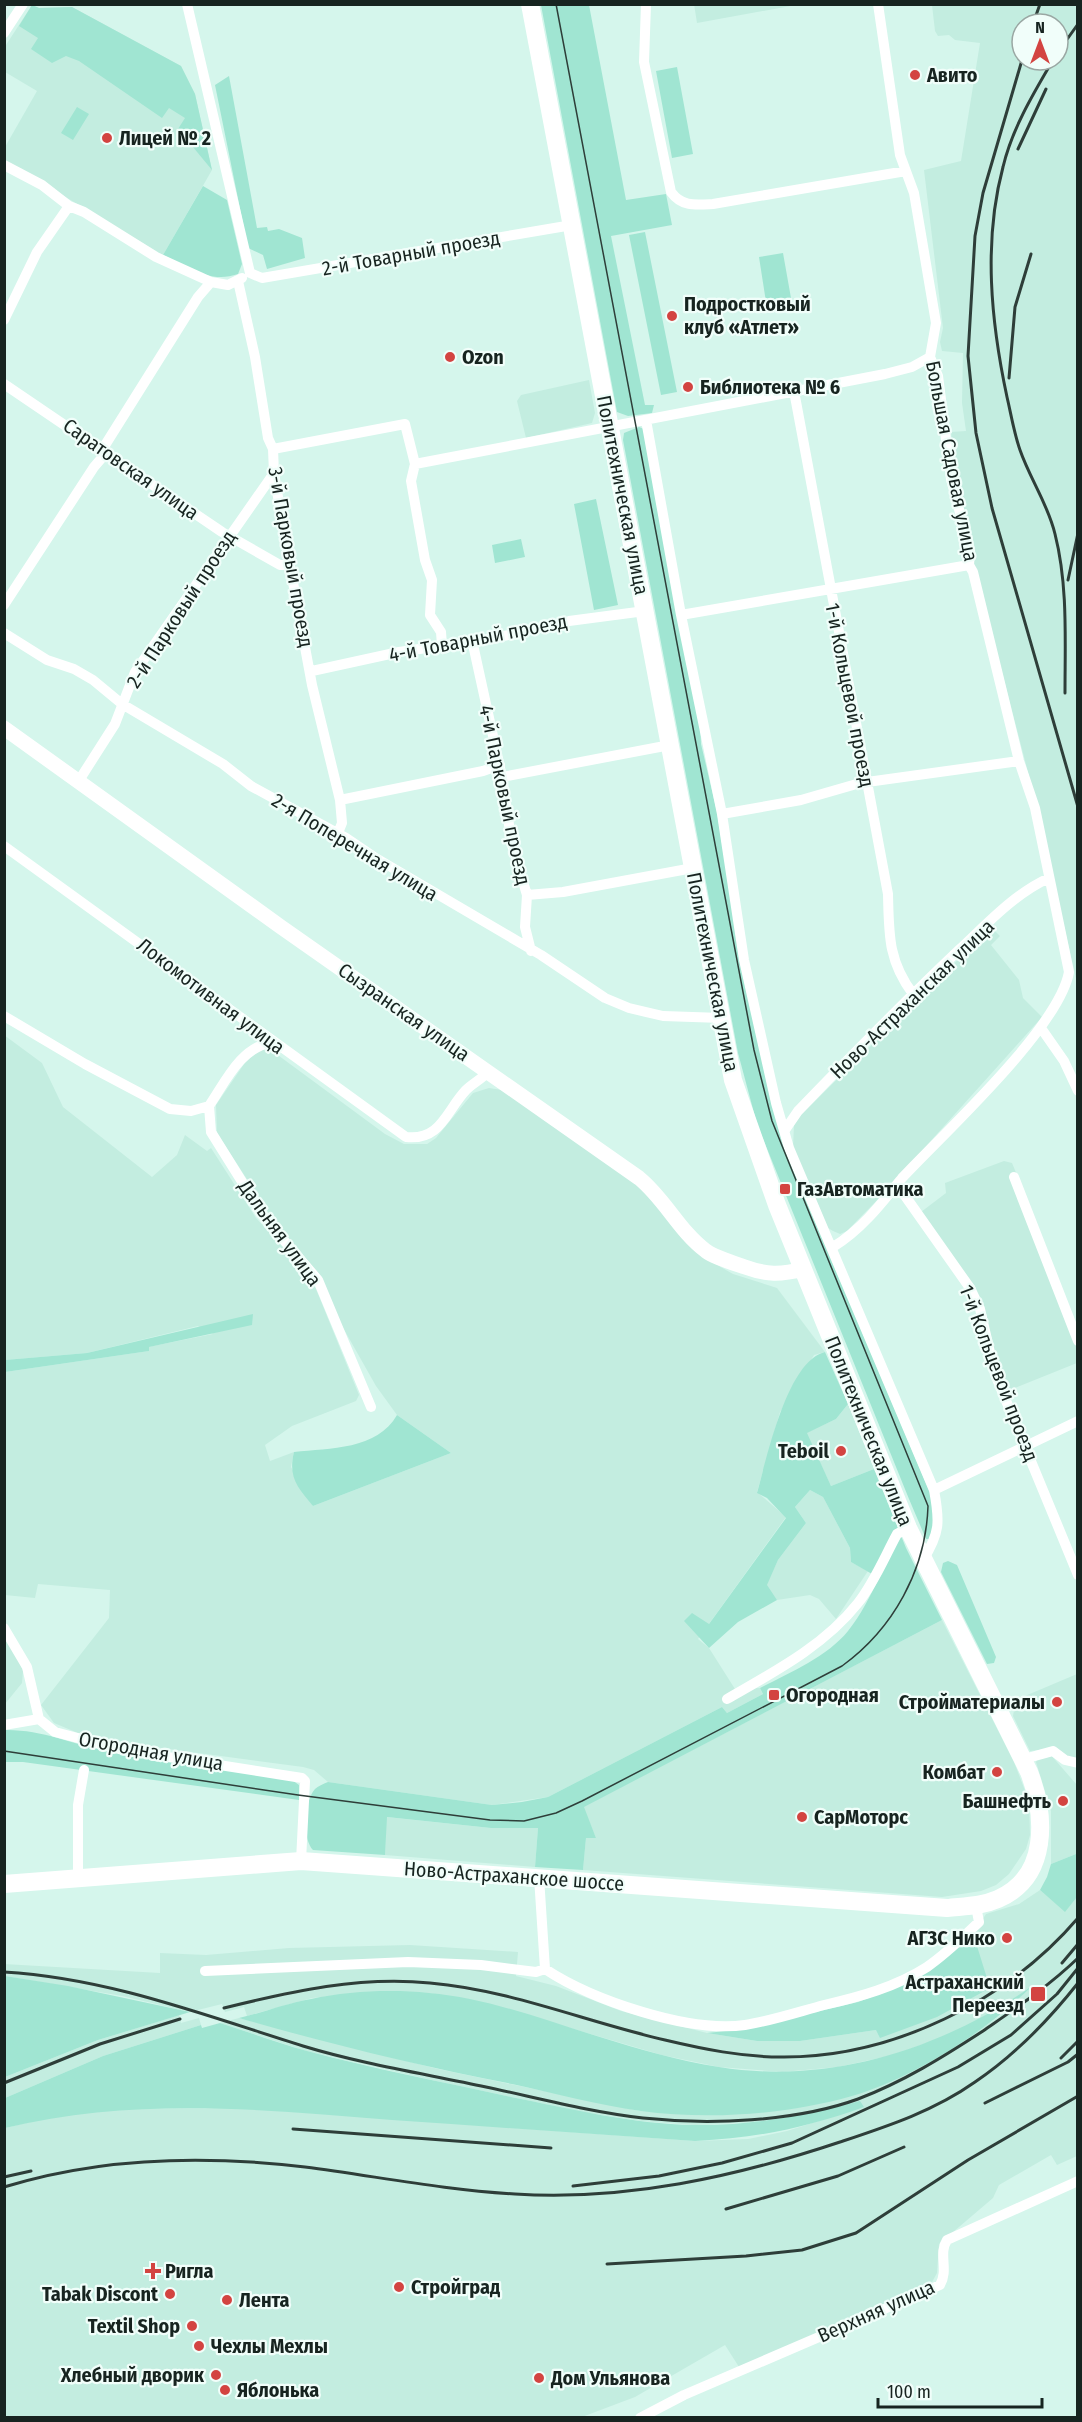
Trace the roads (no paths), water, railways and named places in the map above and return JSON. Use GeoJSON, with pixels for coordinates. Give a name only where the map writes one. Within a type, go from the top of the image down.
{"type":"FeatureCollection","features":[{"type":"Feature","properties":{"kind":"main road","name":"Политехническая улица"},"geometry":{"type":"LineString","coordinates":[[530,4],[734,1080],[748,1126],[908,1528],[1023,1759],[1036,1790],[1041,1835],[1036,1860],[1018,1886]]}},
{"type":"Feature","properties":{"kind":"main road","name":"Ново-Астраханское шоссе"},"geometry":{"type":"LineString","coordinates":[[4,1884],[301,1861],[928,1907],[976,1906],[999,1898],[1018,1886]]}},
{"type":"Feature","properties":{"kind":"street"},"geometry":{"type":"LineString","coordinates":[[4,33],[23,4]]}},
{"type":"Feature","properties":{"kind":"street"},"geometry":{"type":"LineString","coordinates":[[4,165],[42,185],[69,206],[84,212],[156,257],[211,282],[228,285],[250,273],[187,4]]}},
{"type":"Feature","properties":{"kind":"street"},"geometry":{"type":"LineString","coordinates":[[646,4],[644,62],[671,192],[682,202],[692,205],[713,204],[906,171]]}},
{"type":"Feature","properties":{"kind":"street","name":"Большая Садовая улица"},"geometry":{"type":"LineString","coordinates":[[879,4],[900,155],[914,193],[936,323],[930,357],[938,376],[951,479],[970,551],[969,565],[974,572],[1007,702],[1019,761],[1035,808],[1048,878],[1066,949],[1069,972],[1066,986],[1041,1028]]}},
{"type":"Feature","properties":{"kind":"street"},"geometry":{"type":"LineString","coordinates":[[4,320],[37,252],[69,206]]}},
{"type":"Feature","properties":{"kind":"street","name":"2-й Товарный проезд"},"geometry":{"type":"LineString","coordinates":[[250,273],[262,278],[572,225]]}},
{"type":"Feature","properties":{"kind":"street","name":"3-й Парковый проезд"},"geometry":{"type":"LineString","coordinates":[[238,281],[255,357],[267,438],[273,449],[274,473],[312,671],[312,685],[340,800],[342,823],[338,833]]}},
{"type":"Feature","properties":{"kind":"street"},"geometry":{"type":"LineString","coordinates":[[4,605],[104,452],[198,297],[211,282]]}},
{"type":"Feature","properties":{"kind":"street"},"geometry":{"type":"LineString","coordinates":[[415,464],[885,374],[912,367],[930,357]]}},
{"type":"Feature","properties":{"kind":"street","name":"Саратовская улица"},"geometry":{"type":"LineString","coordinates":[[4,384],[229,536],[280,565],[291,565]]}},
{"type":"Feature","properties":{"kind":"street","name":"1-й Кольцевой проезд"},"geometry":{"type":"LineString","coordinates":[[794,391],[868,783],[870,811],[888,894],[889,940],[897,970],[913,994]]}},
{"type":"Feature","properties":{"kind":"street"},"geometry":{"type":"LineString","coordinates":[[646,420],[681,615],[722,814],[744,960],[776,1102],[794,1159],[934,1490],[939,1515],[938,1535],[923,1560]]}},
{"type":"Feature","properties":{"kind":"street"},"geometry":{"type":"LineString","coordinates":[[273,449],[405,424],[415,464],[411,481],[425,560],[432,580],[430,615],[441,632],[442,645]]}},
{"type":"Feature","properties":{"kind":"street","name":"2-й Парковый проезд"},"geometry":{"type":"LineString","coordinates":[[78,782],[115,724],[135,672],[274,473]]}},
{"type":"Feature","properties":{"kind":"street"},"geometry":{"type":"LineString","coordinates":[[681,615],[969,565]]}},
{"type":"Feature","properties":{"kind":"street","name":"4-й Товарный проезд"},"geometry":{"type":"LineString","coordinates":[[312,671],[442,645],[495,638],[569,621],[645,611]]}},
{"type":"Feature","properties":{"kind":"street","name":"2-я Поперечная улица"},"geometry":{"type":"LineString","coordinates":[[4,633],[47,660],[74,669],[93,680],[122,704],[223,764],[252,786],[338,833],[605,998],[629,1008],[663,1016],[722,1018]]}},
{"type":"Feature","properties":{"kind":"street","name":"4-й Парковый проезд"},"geometry":{"type":"LineString","coordinates":[[472,640],[500,765],[512,844],[527,895],[525,927],[531,951]]}},
{"type":"Feature","properties":{"kind":"street","name":"Сызранская улица"},"geometry":{"type":"LineString","coordinates":[[4,728],[639,1178],[654,1190],[684,1228],[706,1251],[768,1275],[781,1275],[804,1269]]}},
{"type":"Feature","properties":{"kind":"street"},"geometry":{"type":"LineString","coordinates":[[502,777],[670,745]]}},
{"type":"Feature","properties":{"kind":"street"},"geometry":{"type":"LineString","coordinates":[[722,814],[801,800],[823,792],[868,783],[1019,761]]}},
{"type":"Feature","properties":{"kind":"street"},"geometry":{"type":"LineString","coordinates":[[340,800],[483,771],[500,765]]}},
{"type":"Feature","properties":{"kind":"street","name":"Локомотивная улица"},"geometry":{"type":"LineString","coordinates":[[4,846],[406,1137],[421,1139],[436,1130],[468,1088],[489,1071]]}},
{"type":"Feature","properties":{"kind":"street"},"geometry":{"type":"LineString","coordinates":[[527,895],[563,892],[693,868]]}},
{"type":"Feature","properties":{"kind":"street","name":"Ново-Астраханская улица"},"geometry":{"type":"LineString","coordinates":[[785,1130],[798,1111],[913,994],[1015,899],[1034,884],[1048,878]]}},
{"type":"Feature","properties":{"kind":"street"},"geometry":{"type":"LineString","coordinates":[[4,1016],[85,1064],[170,1109],[190,1111],[209,1106],[247,1052],[260,1044],[272,1042]]}},
{"type":"Feature","properties":{"kind":"street"},"geometry":{"type":"LineString","coordinates":[[833,1247],[849,1237],[1041,1028],[1064,1061],[1077,1091]]}},
{"type":"Feature","properties":{"kind":"street","name":"Дальняя улица"},"geometry":{"type":"LineString","coordinates":[[209,1106],[211,1132],[264,1217],[318,1280],[371,1407]]}},
{"type":"Feature","properties":{"kind":"street"},"geometry":{"type":"LineString","coordinates":[[1014,1177],[1077,1341]]}},
{"type":"Feature","properties":{"kind":"street","name":"1-й Кольцевой проезд"},"geometry":{"type":"LineString","coordinates":[[895,1187],[903,1193],[970,1288],[980,1309],[995,1374],[1026,1445],[1077,1575]]}},
{"type":"Feature","properties":{"kind":"street"},"geometry":{"type":"LineString","coordinates":[[934,1490],[1077,1420]]}},
{"type":"Feature","properties":{"kind":"street"},"geometry":{"type":"LineString","coordinates":[[727,1699],[791,1662],[829,1634],[859,1602],[897,1534],[908,1528]]}},
{"type":"Feature","properties":{"kind":"street"},"geometry":{"type":"LineString","coordinates":[[4,1628],[27,1667],[39,1719],[4,1725]]}},
{"type":"Feature","properties":{"kind":"street","name":"Огородная улица"},"geometry":{"type":"LineString","coordinates":[[39,1719],[55,1732],[123,1750],[302,1778],[305,1781],[301,1861]]}},
{"type":"Feature","properties":{"kind":"street"},"geometry":{"type":"LineString","coordinates":[[1023,1759],[1053,1751],[1065,1760],[1077,1763]]}},
{"type":"Feature","properties":{"kind":"street"},"geometry":{"type":"LineString","coordinates":[[78,1879],[78,1805],[84,1770]]}},
{"type":"Feature","properties":{"kind":"street"},"geometry":{"type":"LineString","coordinates":[[539,1877],[545,1970]]}},
{"type":"Feature","properties":{"kind":"street"},"geometry":{"type":"LineString","coordinates":[[205,1971],[408,1962],[481,1965],[536,1972],[545,1970],[624,2006],[664,2018],[708,2025],[744,2025],[856,1997],[926,1968],[979,1922],[976,1906]]}},
{"type":"Feature","properties":{"kind":"street","name":"Верхняя улица"},"geometry":{"type":"LineString","coordinates":[[640,2418],[684,2395],[940,2284],[944,2275],[943,2246],[947,2240],[1077,2181]]}},
{"type":"Feature","properties":{"kind":"tram line"},"geometry":{"type":"LineString","coordinates":[[4,1751],[298,1795],[490,1820],[524,1821],[556,1813],[582,1801],[842,1666],[877,1634],[891,1616],[903,1596],[921,1553],[928,1506],[772,1121],[754,1050],[556,4]]}},
{"type":"Feature","properties":{"kind":"railway"},"geometry":{"type":"LineString","coordinates":[[1037,12],[1040,4]]}},
{"type":"Feature","properties":{"kind":"railway"},"geometry":{"type":"LineString","coordinates":[[1070,35],[1078,24]]}},
{"type":"Feature","properties":{"kind":"railway"},"geometry":{"type":"LineString","coordinates":[[1018,72],[983,193],[975,236],[968,356],[976,433],[992,508],[1078,807]]}},
{"type":"Feature","properties":{"kind":"railway"},"geometry":{"type":"LineString","coordinates":[[1046,72],[1018,125],[1003,167],[993,224],[991,282],[1001,369],[1014,430],[1024,461],[1052,523],[1059,553],[1065,613],[1065,693]]}},
{"type":"Feature","properties":{"kind":"railway"},"geometry":{"type":"LineString","coordinates":[[1018,149],[1046,89]]}},
{"type":"Feature","properties":{"kind":"railway"},"geometry":{"type":"LineString","coordinates":[[1009,378],[1015,307],[1031,254]]}},
{"type":"Feature","properties":{"kind":"railway"},"geometry":{"type":"LineString","coordinates":[[1068,580],[1078,533]]}},
{"type":"Feature","properties":{"kind":"railway"},"geometry":{"type":"LineString","coordinates":[[224,2008],[275,1996],[352,1983],[404,1981],[430,1983],[490,1992],[636,2033],[708,2049],[766,2057],[823,2055],[864,2047],[905,2035],[944,2019],[982,1999],[1017,1975],[1049,1948],[1078,1918]]}},
{"type":"Feature","properties":{"kind":"railway"},"geometry":{"type":"LineString","coordinates":[[1062,1963],[1078,1944]]}},
{"type":"Feature","properties":{"kind":"railway"},"geometry":{"type":"LineString","coordinates":[[4,1972],[43,1976],[118,1990],[325,2052],[584,2108],[643,2118],[723,2121],[807,2113],[858,2099],[891,2085],[983,2031],[1044,1987],[1078,1958]]}},
{"type":"Feature","properties":{"kind":"railway"},"geometry":{"type":"LineString","coordinates":[[573,2186],[659,2176],[722,2163],[792,2143],[958,2067],[1011,2035],[1057,1994],[1078,1968]]}},
{"type":"Feature","properties":{"kind":"railway"},"geometry":{"type":"LineString","coordinates":[[4,2187],[41,2177],[115,2164],[191,2160],[267,2163],[436,2186],[515,2194],[598,2194],[680,2184],[800,2155],[893,2124],[927,2110],[990,2072],[1043,2024],[1078,1983]]}},
{"type":"Feature","properties":{"kind":"railway"},"geometry":{"type":"LineString","coordinates":[[4,2083],[100,2044],[180,2019]]}},
{"type":"Feature","properties":{"kind":"railway"},"geometry":{"type":"LineString","coordinates":[[1061,2058],[1078,2041]]}},
{"type":"Feature","properties":{"kind":"railway"},"geometry":{"type":"LineString","coordinates":[[985,2103],[1068,2062],[1078,2054]]}},
{"type":"Feature","properties":{"kind":"railway"},"geometry":{"type":"LineString","coordinates":[[607,2264],[746,2256],[802,2250],[856,2233],[968,2160],[1078,2096]]}},
{"type":"Feature","properties":{"kind":"railway"},"geometry":{"type":"LineString","coordinates":[[293,2129],[551,2148]]}},
{"type":"Feature","properties":{"kind":"railway"},"geometry":{"type":"LineString","coordinates":[[726,2209],[838,2176],[904,2147]]}},
{"type":"Feature","properties":{"kind":"railway"},"geometry":{"type":"LineString","coordinates":[[4,2177],[31,2171]]}},
{"type":"Feature","properties":{"kind":"place","name":"Авито"},"geometry":{"type":"Point","coordinates":[915,75]}},
{"type":"Feature","properties":{"kind":"place","name":"Лицей № 2"},"geometry":{"type":"Point","coordinates":[107,138]}},
{"type":"Feature","properties":{"kind":"place","name":"Подростковый клуб «Атлет»"},"geometry":{"type":"Point","coordinates":[672,316]}},
{"type":"Feature","properties":{"kind":"place","name":"Ozon"},"geometry":{"type":"Point","coordinates":[450,357]}},
{"type":"Feature","properties":{"kind":"place","name":"Библиотека № 6"},"geometry":{"type":"Point","coordinates":[688,387]}},
{"type":"Feature","properties":{"kind":"place","name":"ГазАвтоматика"},"geometry":{"type":"Point","coordinates":[785,1189]}},
{"type":"Feature","properties":{"kind":"place","name":"Teboil"},"geometry":{"type":"Point","coordinates":[841,1451]}},
{"type":"Feature","properties":{"kind":"place","name":"Огородная"},"geometry":{"type":"Point","coordinates":[774,1695]}},
{"type":"Feature","properties":{"kind":"place","name":"Стройматериалы"},"geometry":{"type":"Point","coordinates":[1057,1702]}},
{"type":"Feature","properties":{"kind":"place","name":"Комбат"},"geometry":{"type":"Point","coordinates":[997,1772]}},
{"type":"Feature","properties":{"kind":"place","name":"Башнефть"},"geometry":{"type":"Point","coordinates":[1063,1801]}},
{"type":"Feature","properties":{"kind":"place","name":"СарМоторс"},"geometry":{"type":"Point","coordinates":[802,1817]}},
{"type":"Feature","properties":{"kind":"place","name":"АГЗС Нико"},"geometry":{"type":"Point","coordinates":[1007,1938]}},
{"type":"Feature","properties":{"kind":"place","name":"Астраханский Переезд"},"geometry":{"type":"Point","coordinates":[1038,1994]}},
{"type":"Feature","properties":{"kind":"place","name":"Ригла"},"geometry":{"type":"Point","coordinates":[153,2271]}},
{"type":"Feature","properties":{"kind":"place","name":"Стройград"},"geometry":{"type":"Point","coordinates":[399,2287]}},
{"type":"Feature","properties":{"kind":"place","name":"Tabak Discont"},"geometry":{"type":"Point","coordinates":[170,2294]}},
{"type":"Feature","properties":{"kind":"place","name":"Лента"},"geometry":{"type":"Point","coordinates":[227,2300]}},
{"type":"Feature","properties":{"kind":"place","name":"Textil Shop"},"geometry":{"type":"Point","coordinates":[192,2326]}},
{"type":"Feature","properties":{"kind":"place","name":"Чехлы Мехлы"},"geometry":{"type":"Point","coordinates":[199,2346]}},
{"type":"Feature","properties":{"kind":"place","name":"Хлебный дворик"},"geometry":{"type":"Point","coordinates":[216,2375]}},
{"type":"Feature","properties":{"kind":"place","name":"Дом Ульянова"},"geometry":{"type":"Point","coordinates":[539,2378]}},
{"type":"Feature","properties":{"kind":"place","name":"Яблонька"},"geometry":{"type":"Point","coordinates":[225,2390]}}]}
